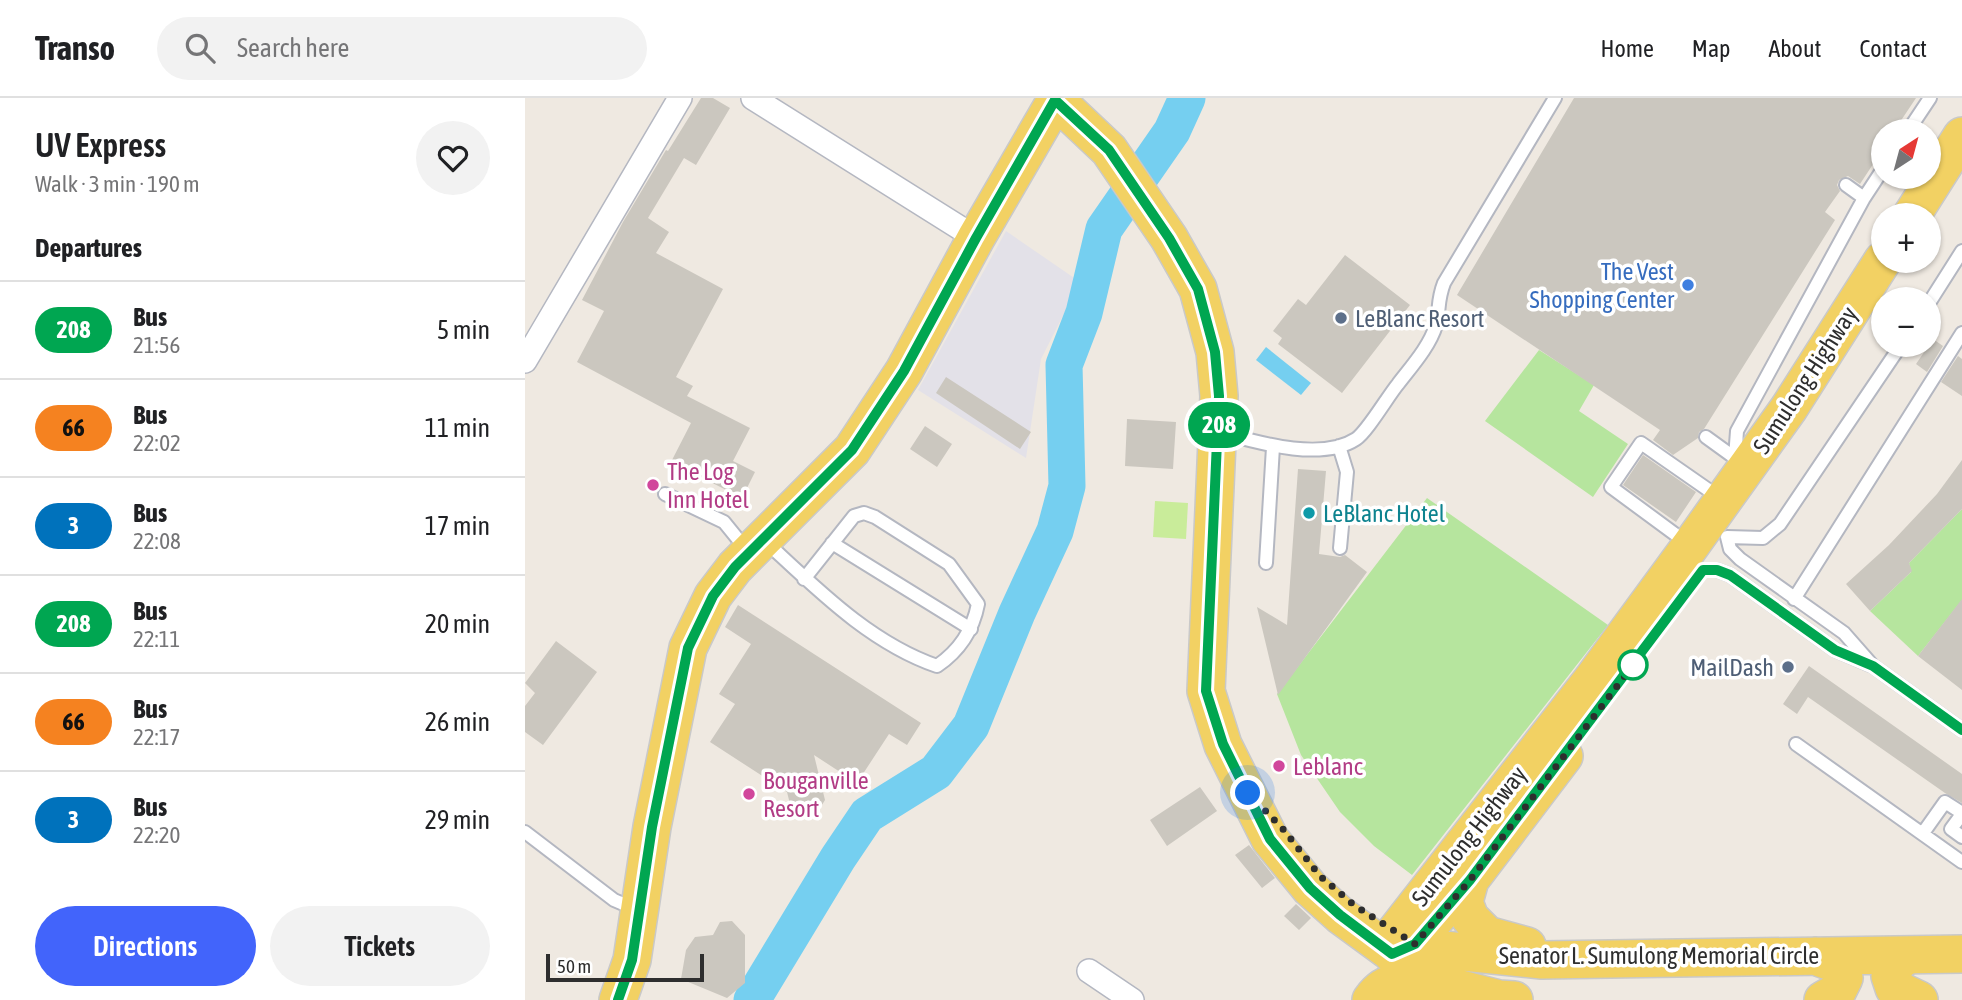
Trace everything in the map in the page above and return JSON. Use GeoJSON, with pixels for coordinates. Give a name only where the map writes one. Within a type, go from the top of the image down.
{"type":"FeatureCollection","features":[{"type":"Feature","properties":{"kind":"main road","name":"Senator L. Sumulong Memorial Circle"},"geometry":{"type":"LineString","coordinates":[[618,1000],[632,960],[652,827],[688,648],[713,596],[735,567],[852,450],[904,371],[1056,99],[1109,150],[1169,238],[1198,289],[1215,352],[1219,432],[1206,691],[1223,744],[1248,793],[1283,829],[1320,876],[1401,943],[1422,975],[1449,986],[1506,999]]}},
{"type":"Feature","properties":{"kind":"main road"},"geometry":{"type":"LineString","coordinates":[[1920,203],[1962,136]]}},
{"type":"Feature","properties":{"kind":"main road"},"geometry":{"type":"LineString","coordinates":[[1941,211],[1962,178]]}},
{"type":"Feature","properties":{"kind":"main road","name":"Sumulong Highway"},"geometry":{"type":"LineString","coordinates":[[1401,943],[1470,880],[1697,558],[1740,464],[1789,408],[1875,273]]}},
{"type":"Feature","properties":{"kind":"main road","name":"Sumulong Highway"},"geometry":{"type":"LineString","coordinates":[[1401,943],[1592,680],[1697,558],[1727,537],[1807,424],[1871,322]]}},
{"type":"Feature","properties":{"kind":"main road"},"geometry":{"type":"LineString","coordinates":[[1470,880],[1464,902],[1470,918],[1487,935],[1545,950],[1601,959]]}},
{"type":"Feature","properties":{"kind":"main road","name":"Senator L. Sumulong Memorial Circle"},"geometry":{"type":"LineString","coordinates":[[1401,943],[1542,960],[1962,954]]}},
{"type":"Feature","properties":{"kind":"main road"},"geometry":{"type":"LineString","coordinates":[[1910,955],[1899,960],[1890,976],[1894,988],[1919,1000]]}},
{"type":"Feature","properties":{"kind":"main road"},"geometry":{"type":"LineString","coordinates":[[1815,956],[1837,964],[1844,978],[1837,992],[1823,1000]]}},
{"type":"Feature","properties":{"kind":"main road"},"geometry":{"type":"LineString","coordinates":[[1371,1000],[1380,987],[1388,983],[1446,996],[1506,999]]}},
{"type":"Feature","properties":{"kind":"street"},"geometry":{"type":"LineString","coordinates":[[525,361],[680,98]]}},
{"type":"Feature","properties":{"kind":"street"},"geometry":{"type":"LineString","coordinates":[[753,98],[976,238]]}},
{"type":"Feature","properties":{"kind":"street"},"geometry":{"type":"LineString","coordinates":[[1089,971],[1132,1000]]}},
{"type":"Feature","properties":{"kind":"lane"},"geometry":{"type":"LineString","coordinates":[[1219,432],[1273,447],[1311,449],[1339,446],[1357,438],[1420,353],[1436,326],[1438,300],[1444,283],[1555,98]]}},
{"type":"Feature","properties":{"kind":"lane"},"geometry":{"type":"LineString","coordinates":[[1916,119],[1930,98]]}},
{"type":"Feature","properties":{"kind":"lane"},"geometry":{"type":"LineString","coordinates":[[1846,185],[1864,198]]}},
{"type":"Feature","properties":{"kind":"lane"},"geometry":{"type":"LineString","coordinates":[[1740,464],[1737,431],[1871,187]]}},
{"type":"Feature","properties":{"kind":"lane"},"geometry":{"type":"LineString","coordinates":[[1939,287],[1962,251]]}},
{"type":"Feature","properties":{"kind":"lane"},"geometry":{"type":"LineString","coordinates":[[1794,598],[1962,334]]}},
{"type":"Feature","properties":{"kind":"lane"},"geometry":{"type":"LineString","coordinates":[[1873,666],[1844,633],[1739,559],[1730,549],[1727,537],[1763,538],[1780,524],[1893,357]]}},
{"type":"Feature","properties":{"kind":"lane"},"geometry":{"type":"LineString","coordinates":[[1706,437],[1740,464]]}},
{"type":"Feature","properties":{"kind":"lane"},"geometry":{"type":"LineString","coordinates":[[1723,500],[1641,443],[1611,487],[1697,558],[1730,575],[1835,650],[1873,666],[1962,730]]}},
{"type":"Feature","properties":{"kind":"lane"},"geometry":{"type":"LineString","coordinates":[[1339,446],[1347,472],[1340,548]]}},
{"type":"Feature","properties":{"kind":"lane"},"geometry":{"type":"LineString","coordinates":[[1266,563],[1273,447]]}},
{"type":"Feature","properties":{"kind":"lane"},"geometry":{"type":"LineString","coordinates":[[665,494],[723,522],[737,538],[758,544],[871,631],[914,658],[937,666],[950,656],[971,629],[978,604],[949,564],[875,517],[864,513],[854,516],[804,579]]}},
{"type":"Feature","properties":{"kind":"lane"},"geometry":{"type":"LineString","coordinates":[[832,543],[971,629]]}},
{"type":"Feature","properties":{"kind":"lane"},"geometry":{"type":"LineString","coordinates":[[1796,744],[1962,862]]}},
{"type":"Feature","properties":{"kind":"lane"},"geometry":{"type":"LineString","coordinates":[[1923,833],[1945,802],[1962,814],[1951,829],[1962,837]]}},
{"type":"Feature","properties":{"kind":"lane"},"geometry":{"type":"LineString","coordinates":[[525,832],[614,900],[639,910]]}},
{"type":"Feature","properties":{"kind":"shaded area"},"geometry":{"type":"Polygon","coordinates":[[[1006,231],[1080,282],[1041,359],[1026,458],[918,390],[1006,231]]]}},
{"type":"Feature","properties":{"kind":"green space"},"geometry":{"type":"Polygon","coordinates":[[[1539,350],[1594,385],[1579,411],[1628,444],[1593,497],[1485,421],[1539,350]]]}},
{"type":"Feature","properties":{"kind":"green space"},"geometry":{"type":"Polygon","coordinates":[[[1427,498],[1608,625],[1412,875],[1374,846],[1340,812],[1301,755],[1277,694],[1427,498]]]}},
{"type":"Feature","properties":{"kind":"green space"},"geometry":{"type":"Polygon","coordinates":[[[1155,501],[1188,503],[1186,539],[1153,537],[1155,501]]]}},
{"type":"Feature","properties":{"kind":"green space"},"geometry":{"type":"Polygon","coordinates":[[[1962,509],[1962,600],[1918,656],[1870,611],[1911,572],[1909,563],[1962,509]]]}},
{"type":"Feature","properties":{"kind":"water"},"geometry":{"type":"Polygon","coordinates":[[[1266,347],[1311,383],[1301,395],[1256,360],[1266,347]]]}},
{"type":"Feature","properties":{"kind":"building"},"geometry":{"type":"Polygon","coordinates":[[[701,98],[713,98],[730,108],[696,165],[684,158],[648,218],[669,232],[656,253],[723,289],[676,377],[693,386],[687,396],[750,428],[733,461],[755,472],[742,498],[671,462],[691,423],[577,362],[604,311],[582,300],[623,222],[701,98]]]}},
{"type":"Feature","properties":{"kind":"building"},"geometry":{"type":"Polygon","coordinates":[[[1574,98],[1916,98],[1902,119],[1871,119],[1871,167],[1860,184],[1848,176],[1839,180],[1837,185],[1840,191],[1825,212],[1835,220],[1704,429],[1699,432],[1698,438],[1673,455],[1653,440],[1660,430],[1457,295],[1574,98]]]}},
{"type":"Feature","properties":{"kind":"building","name":"LeBlanc Resort"},"geometry":{"type":"Polygon","coordinates":[[[1345,255],[1410,305],[1342,393],[1278,344],[1282,338],[1273,331],[1298,299],[1306,305],[1345,255]]]}},
{"type":"Feature","properties":{"kind":"building"},"geometry":{"type":"Polygon","coordinates":[[[1958,356],[1962,359],[1962,396],[1941,382],[1958,356]]]}},
{"type":"Feature","properties":{"kind":"building"},"geometry":{"type":"Polygon","coordinates":[[[1921,357],[1936,357],[1927,372],[1916,364],[1921,357]]]}},
{"type":"Feature","properties":{"kind":"building"},"geometry":{"type":"Polygon","coordinates":[[[946,377],[1031,432],[1020,449],[936,393],[946,377]]]}},
{"type":"Feature","properties":{"kind":"building"},"geometry":{"type":"Polygon","coordinates":[[[1127,419],[1176,422],[1173,469],[1125,466],[1127,419]]]}},
{"type":"Feature","properties":{"kind":"building"},"geometry":{"type":"Polygon","coordinates":[[[925,426],[952,444],[937,467],[910,449],[925,426]]]}},
{"type":"Feature","properties":{"kind":"building"},"geometry":{"type":"Polygon","coordinates":[[[1643,455],[1696,492],[1676,522],[1623,485],[1643,455]]]}},
{"type":"Feature","properties":{"kind":"building"},"geometry":{"type":"Polygon","coordinates":[[[1962,460],[1962,509],[1909,563],[1912,571],[1870,611],[1846,584],[1889,545],[1937,494],[1962,460]]]}},
{"type":"Feature","properties":{"kind":"building"},"geometry":{"type":"Polygon","coordinates":[[[1298,469],[1326,471],[1319,554],[1340,557],[1345,555],[1367,572],[1278,695],[1257,607],[1287,625],[1298,469]]]}},
{"type":"Feature","properties":{"kind":"building"},"geometry":{"type":"Polygon","coordinates":[[[1962,599],[1962,690],[1918,656],[1962,599]]]}},
{"type":"Feature","properties":{"kind":"building"},"geometry":{"type":"Polygon","coordinates":[[[738,605],[921,723],[907,745],[889,734],[857,783],[814,755],[825,800],[817,813],[803,816],[791,808],[787,792],[710,742],[735,704],[719,694],[751,644],[725,627],[738,605]]]}},
{"type":"Feature","properties":{"kind":"building"},"geometry":{"type":"Polygon","coordinates":[[[556,641],[597,672],[543,745],[525,732],[525,706],[535,693],[525,683],[556,641]]]}},
{"type":"Feature","properties":{"kind":"building"},"geometry":{"type":"Polygon","coordinates":[[[1809,666],[1962,774],[1962,803],[1808,697],[1797,714],[1783,704],[1809,666]]]}},
{"type":"Feature","properties":{"kind":"building"},"geometry":{"type":"Polygon","coordinates":[[[1200,787],[1217,811],[1167,846],[1150,820],[1200,787]]]}},
{"type":"Feature","properties":{"kind":"building"},"geometry":{"type":"Polygon","coordinates":[[[1249,845],[1275,878],[1262,888],[1235,855],[1249,845]]]}},
{"type":"Feature","properties":{"kind":"building"},"geometry":{"type":"Polygon","coordinates":[[[1296,904],[1311,918],[1299,930],[1284,916],[1296,904]]]}},
{"type":"Feature","properties":{"kind":"building"},"geometry":{"type":"Polygon","coordinates":[[[732,921],[745,935],[745,983],[727,998],[681,979],[686,950],[695,937],[713,935],[720,922],[732,921]]]}},
{"type":"Feature","properties":{"kind":"waterway"},"geometry":{"type":"LineString","coordinates":[[752,1000],[867,815],[936,772],[971,726],[1017,613],[1055,531],[1067,486],[1064,365],[1084,313],[1104,229],[1172,131],[1187,98]]}},
{"type":"Feature","properties":{"kind":"bus line","name":"208"},"geometry":{"type":"LineString","coordinates":[[618,1000],[632,960],[652,827],[688,648],[713,596],[735,567],[852,450],[904,371],[1055,100],[1109,150],[1169,238],[1198,289],[1215,352],[1219,432],[1206,691],[1223,744],[1270,839],[1310,888],[1340,915],[1392,954],[1415,944],[1470,880],[1703,570],[1717,570],[1730,575],[1835,650],[1873,666],[1962,730]]}},
{"type":"Feature","properties":{"kind":"place","name":"The Vest Shopping Center"},"geometry":{"type":"Point","coordinates":[1688,285]}},
{"type":"Feature","properties":{"kind":"place","name":"LeBlanc Resort"},"geometry":{"type":"Point","coordinates":[1341,318]}},
{"type":"Feature","properties":{"kind":"place","name":"The Log Inn Hotel"},"geometry":{"type":"Point","coordinates":[653,485]}},
{"type":"Feature","properties":{"kind":"place","name":"LeBlanc Hotel"},"geometry":{"type":"Point","coordinates":[1309,513]}},
{"type":"Feature","properties":{"kind":"place","name":"MailDash"},"geometry":{"type":"Point","coordinates":[1788,667]}},
{"type":"Feature","properties":{"kind":"place","name":"Leblanc"},"geometry":{"type":"Point","coordinates":[1279,766]}},
{"type":"Feature","properties":{"kind":"place","name":"Bouganville Resort"},"geometry":{"type":"Point","coordinates":[749,794]}},
{"type":"Feature","properties":{"kind":"route"},"geometry":{"type":"LineString","coordinates":[[1248,793],[1283,829],[1320,876],[1354,905],[1415,944],[1470,880],[1633,665]]}}]}
